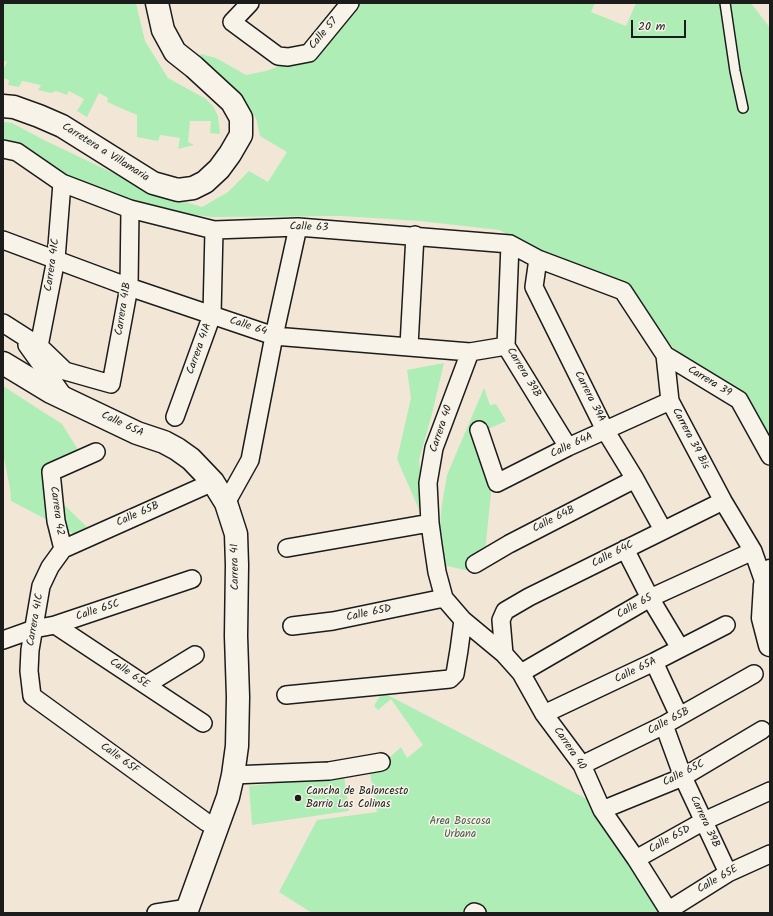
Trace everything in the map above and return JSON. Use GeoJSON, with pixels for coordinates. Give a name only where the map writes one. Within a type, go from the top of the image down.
{"type":"FeatureCollection","features":[{"type":"Feature","properties":{"kind":"street","name":"Carretera a Villamaria"},"geometry":{"type":"LineString","coordinates":[[3,106],[14,107],[62,126],[153,183],[178,190],[193,188],[206,182],[219,169],[241,135],[241,118],[232,102],[194,67],[175,52],[163,30],[156,3]]}},
{"type":"Feature","properties":{"kind":"street","name":"Calle 57"},"geometry":{"type":"LineString","coordinates":[[250,3],[232,22],[278,56],[288,57],[309,52],[350,3]]}},
{"type":"Feature","properties":{"kind":"street","name":"Calle 63"},"geometry":{"type":"LineString","coordinates":[[3,149],[17,152],[62,183],[130,209],[214,230],[298,227],[415,235],[510,244],[538,259],[623,291]]}},
{"type":"Feature","properties":{"kind":"street","name":"Carrera 41C"},"geometry":{"type":"LineString","coordinates":[[39,346],[56,259],[62,183]]}},
{"type":"Feature","properties":{"kind":"street","name":"Carrera 41B"},"geometry":{"type":"LineString","coordinates":[[39,346],[66,371],[111,384],[129,287],[130,209]]}},
{"type":"Feature","properties":{"kind":"street"},"geometry":{"type":"LineString","coordinates":[[226,503],[250,460],[274,336],[298,227]]}},
{"type":"Feature","properties":{"kind":"street","name":"Carrera 41A"},"geometry":{"type":"LineString","coordinates":[[174,417],[212,316],[214,230]]}},
{"type":"Feature","properties":{"kind":"street"},"geometry":{"type":"LineString","coordinates":[[409,346],[415,235]]}},
{"type":"Feature","properties":{"kind":"street","name":"Calle 64"},"geometry":{"type":"LineString","coordinates":[[3,240],[129,287],[274,336],[470,352],[506,346]]}},
{"type":"Feature","properties":{"kind":"street","name":"Carrera 39B"},"geometry":{"type":"LineString","coordinates":[[510,244],[506,346],[568,447]]}},
{"type":"Feature","properties":{"kind":"street","name":"Carrera 39A"},"geometry":{"type":"LineString","coordinates":[[538,259],[534,287],[605,430],[635,479],[663,530]]}},
{"type":"Feature","properties":{"kind":"street","name":"Carrera 39 Bis"},"geometry":{"type":"LineString","coordinates":[[623,291],[665,355],[670,401],[723,501],[768,578]]}},
{"type":"Feature","properties":{"kind":"street"},"geometry":{"type":"LineString","coordinates":[[3,323],[39,346]]}},
{"type":"Feature","properties":{"kind":"street"},"geometry":{"type":"LineString","coordinates":[[19,333],[65,398]]}},
{"type":"Feature","properties":{"kind":"street","name":"Carrera 40"},"geometry":{"type":"LineString","coordinates":[[470,352],[434,448],[428,483],[430,523],[437,572],[444,598],[463,620],[504,654],[521,673],[544,714],[582,765],[602,810],[636,859],[669,912]]}},
{"type":"Feature","properties":{"kind":"street","name":"Carrera 39"},"geometry":{"type":"LineString","coordinates":[[665,355],[739,400],[770,456]]}},
{"type":"Feature","properties":{"kind":"street","name":"Calle 65A"},"geometry":{"type":"LineString","coordinates":[[3,363],[51,392],[138,433],[164,442],[177,449],[191,459],[213,482],[226,503]]}},
{"type":"Feature","properties":{"kind":"street","name":"Calle 64A"},"geometry":{"type":"LineString","coordinates":[[479,430],[497,483],[568,447],[670,401]]}},
{"type":"Feature","properties":{"kind":"street","name":"Carrera 42"},"geometry":{"type":"LineString","coordinates":[[63,549],[56,521],[51,472],[96,452]]}},
{"type":"Feature","properties":{"kind":"street","name":"Calle 64B"},"geometry":{"type":"LineString","coordinates":[[475,564],[509,544],[635,479]]}},
{"type":"Feature","properties":{"kind":"street","name":"Calle 65B"},"geometry":{"type":"LineString","coordinates":[[63,549],[213,482]]}},
{"type":"Feature","properties":{"kind":"street","name":"Calle 64C"},"geometry":{"type":"LineString","coordinates":[[504,654],[501,620],[505,610],[723,501]]}},
{"type":"Feature","properties":{"kind":"street","name":"Carrera 41"},"geometry":{"type":"LineString","coordinates":[[187,910],[228,797],[237,746],[238,697],[236,636],[236,534],[226,503]]}},
{"type":"Feature","properties":{"kind":"street"},"geometry":{"type":"LineString","coordinates":[[287,548],[430,523]]}},
{"type":"Feature","properties":{"kind":"street","name":"Carrera 41C"},"geometry":{"type":"LineString","coordinates":[[32,696],[29,671],[30,650],[41,586],[50,567],[63,549]]}},
{"type":"Feature","properties":{"kind":"street"},"geometry":{"type":"LineString","coordinates":[[625,549],[650,598],[680,648]]}},
{"type":"Feature","properties":{"kind":"street","name":"Calle 65"},"geometry":{"type":"LineString","coordinates":[[521,673],[650,598],[753,551]]}},
{"type":"Feature","properties":{"kind":"street"},"geometry":{"type":"LineString","coordinates":[[768,578],[763,618],[770,645]]}},
{"type":"Feature","properties":{"kind":"street","name":"Calle 65C"},"geometry":{"type":"LineString","coordinates":[[3,640],[34,629],[55,625],[192,579]]}},
{"type":"Feature","properties":{"kind":"street","name":"Calle 65D"},"geometry":{"type":"LineString","coordinates":[[292,626],[333,622],[444,598]]}},
{"type":"Feature","properties":{"kind":"street"},"geometry":{"type":"LineString","coordinates":[[286,695],[450,679],[455,674],[456,670],[463,620]]}},
{"type":"Feature","properties":{"kind":"street","name":"Calle 65E"},"geometry":{"type":"LineString","coordinates":[[55,625],[202,723]]}},
{"type":"Feature","properties":{"kind":"street","name":"Calle 65A"},"geometry":{"type":"LineString","coordinates":[[544,714],[654,662],[726,625]]}},
{"type":"Feature","properties":{"kind":"street"},"geometry":{"type":"LineString","coordinates":[[146,685],[195,655]]}},
{"type":"Feature","properties":{"kind":"street"},"geometry":{"type":"LineString","coordinates":[[654,662],[679,716]]}},
{"type":"Feature","properties":{"kind":"street","name":"Calle 65B"},"geometry":{"type":"LineString","coordinates":[[582,765],[664,725],[754,674]]}},
{"type":"Feature","properties":{"kind":"street","name":"Calle 65F"},"geometry":{"type":"LineString","coordinates":[[32,696],[206,822]]}},
{"type":"Feature","properties":{"kind":"street","name":"Carrera 39B"},"geometry":{"type":"LineString","coordinates":[[664,725],[682,777],[728,873]]}},
{"type":"Feature","properties":{"kind":"street","name":"Calle 65C"},"geometry":{"type":"LineString","coordinates":[[602,810],[682,777],[762,730]]}},
{"type":"Feature","properties":{"kind":"street"},"geometry":{"type":"LineString","coordinates":[[233,775],[328,771],[381,762]]}},
{"type":"Feature","properties":{"kind":"street","name":"Calle 65D"},"geometry":{"type":"LineString","coordinates":[[636,859],[704,821],[770,791]]}},
{"type":"Feature","properties":{"kind":"street","name":"Calle 65E"},"geometry":{"type":"LineString","coordinates":[[669,912],[728,873],[770,854]]}},
{"type":"Feature","properties":{"kind":"street"},"geometry":{"type":"LineString","coordinates":[[156,913],[187,910]]}},
{"type":"Feature","properties":{"kind":"lane"},"geometry":{"type":"LineString","coordinates":[[725,3],[735,71],[743,108]]}},
{"type":"Feature","properties":{"kind":"green space"},"geometry":{"type":"Polygon","coordinates":[[[3,3],[136,3],[145,41],[168,78],[206,99],[213,106],[218,116],[220,134],[210,133],[211,121],[190,121],[188,142],[194,145],[178,149],[180,138],[160,135],[158,141],[137,137],[137,115],[107,102],[108,98],[99,93],[87,117],[77,111],[84,99],[69,91],[67,95],[56,91],[51,93],[38,90],[41,85],[22,81],[19,87],[8,85],[9,80],[3,78],[3,70],[7,62],[3,60],[3,3]]]}},
{"type":"Feature","properties":{"kind":"green space"},"geometry":{"type":"Polygon","coordinates":[[[342,3],[595,3],[591,12],[626,26],[636,3],[751,3],[770,28],[770,441],[699,375],[617,288],[589,269],[555,259],[499,230],[420,221],[341,216],[211,217],[145,208],[65,181],[26,146],[3,138],[3,122],[12,123],[46,141],[153,192],[202,207],[228,192],[249,171],[268,182],[287,152],[260,136],[256,118],[242,99],[193,62],[201,54],[216,58],[246,75],[266,71],[289,62],[309,57],[342,3]]]}},
{"type":"Feature","properties":{"kind":"green space"},"geometry":{"type":"Polygon","coordinates":[[[444,363],[419,460],[425,512],[421,514],[397,459],[411,398],[407,370],[444,363]]]}},
{"type":"Feature","properties":{"kind":"green space"},"geometry":{"type":"Polygon","coordinates":[[[3,386],[62,424],[87,464],[52,478],[53,494],[89,529],[76,535],[11,501],[3,453],[3,386]]]}},
{"type":"Feature","properties":{"kind":"green space"},"geometry":{"type":"Polygon","coordinates":[[[484,388],[490,405],[496,404],[506,421],[486,430],[494,465],[485,552],[474,572],[438,564],[439,535],[447,475],[484,388]]]}},
{"type":"Feature","properties":{"kind":"green space","name":"Area Boscosa Urbana"},"geometry":{"type":"Polygon","coordinates":[[[382,692],[606,809],[668,913],[312,913],[279,892],[317,820],[377,812],[368,762],[381,751],[388,759],[401,747],[407,758],[423,745],[391,699],[378,710],[374,706],[382,692]]]}},
{"type":"Feature","properties":{"kind":"green space","name":"Cancha de Baloncesto Barrio Las Colinas"},"geometry":{"type":"Polygon","coordinates":[[[344,776],[349,811],[252,825],[249,786],[344,776]]]}},
{"type":"Feature","properties":{"kind":"place","name":"Cancha de Baloncesto Barrio Las Colinas"},"geometry":{"type":"Point","coordinates":[298,798]}}]}
